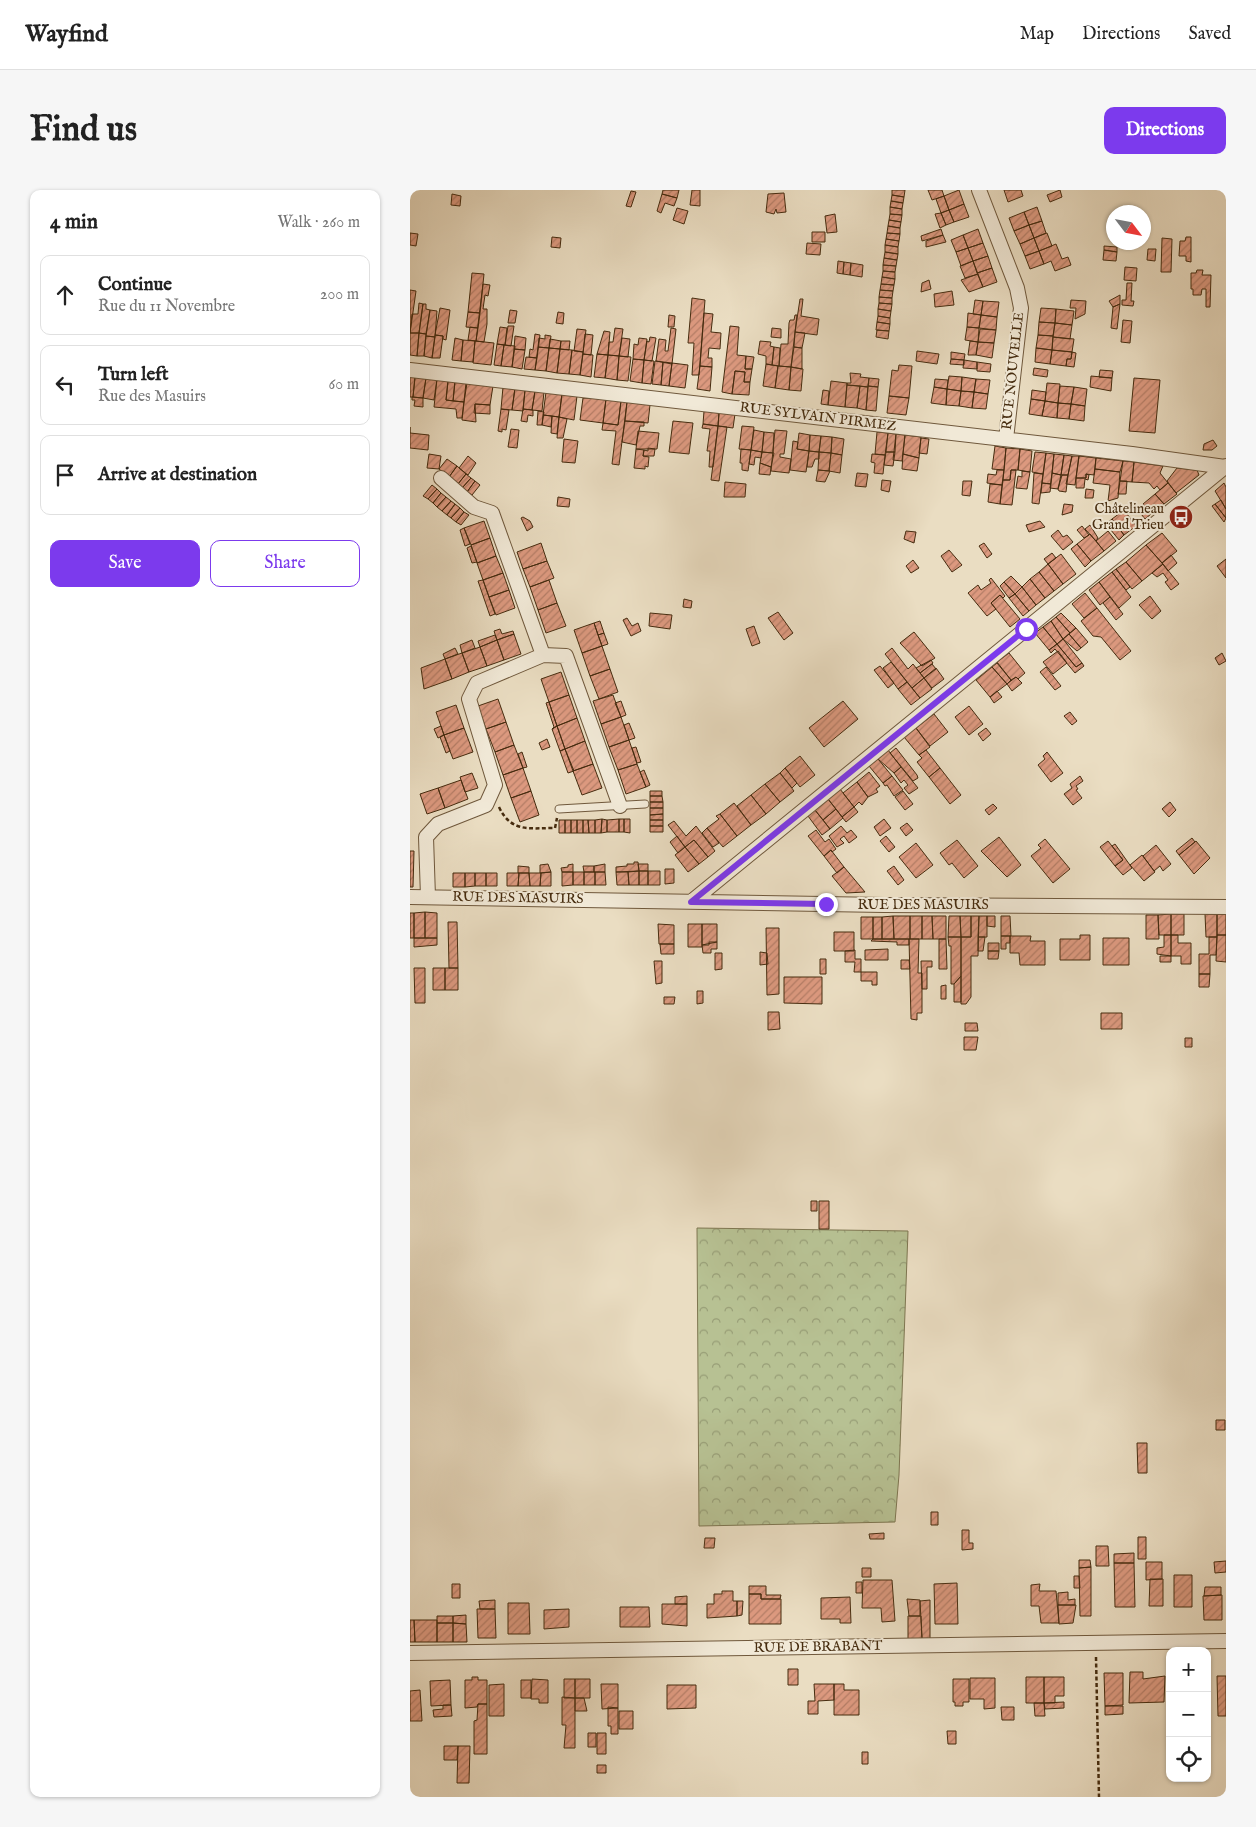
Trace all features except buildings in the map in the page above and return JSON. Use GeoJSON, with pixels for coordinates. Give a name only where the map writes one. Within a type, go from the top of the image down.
{"type":"FeatureCollection","features":[{"type":"Feature","properties":{"kind":"street","name":"RUE NOUVELLE"},"geometry":{"type":"LineString","coordinates":[[980,190],[1017,288],[1021,308],[1006,439]]}},
{"type":"Feature","properties":{"kind":"street","name":"RUE SYLVAIN PIRMEZ"},"geometry":{"type":"LineString","coordinates":[[410,370],[1006,439],[1225,467]]}},
{"type":"Feature","properties":{"kind":"street"},"geometry":{"type":"LineString","coordinates":[[691,902],[1225,467]]}},
{"type":"Feature","properties":{"kind":"street"},"geometry":{"type":"LineString","coordinates":[[441,478],[474,507],[492,513],[543,655]]}},
{"type":"Feature","properties":{"kind":"street"},"geometry":{"type":"LineString","coordinates":[[428,897],[426,837],[438,824],[486,805],[495,786],[469,699],[477,683],[543,655],[566,656],[620,806]]}},
{"type":"Feature","properties":{"kind":"street","name":"RUE DES MASUIRS"},"geometry":{"type":"LineString","coordinates":[[410,897],[691,902],[1226,907]]}},
{"type":"Feature","properties":{"kind":"street","name":"RUE DE BRABANT"},"geometry":{"type":"LineString","coordinates":[[410,1652],[1226,1641]]}},
{"type":"Feature","properties":{"kind":"lane"},"geometry":{"type":"LineString","coordinates":[[560,809],[645,804]]}},
{"type":"Feature","properties":{"kind":"path"},"geometry":{"type":"LineString","coordinates":[[492,791],[505,819],[521,828],[555,828],[560,809]]}},
{"type":"Feature","properties":{"kind":"path"},"geometry":{"type":"LineString","coordinates":[[1096,1643],[1099,1797]]}},
{"type":"Feature","properties":{"kind":"green space"},"geometry":{"type":"Polygon","coordinates":[[[697,1228],[908,1231],[899,1475],[895,1522],[699,1526],[697,1228]]]}},
{"type":"Feature","properties":{"kind":"place","name":"Châtelineau Grand Trieu"},"geometry":{"type":"Point","coordinates":[1181,517]}},
{"type":"Feature","properties":{"kind":"route"},"geometry":{"type":"LineString","coordinates":[[826,904],[691,902],[1026,629]]}}]}
